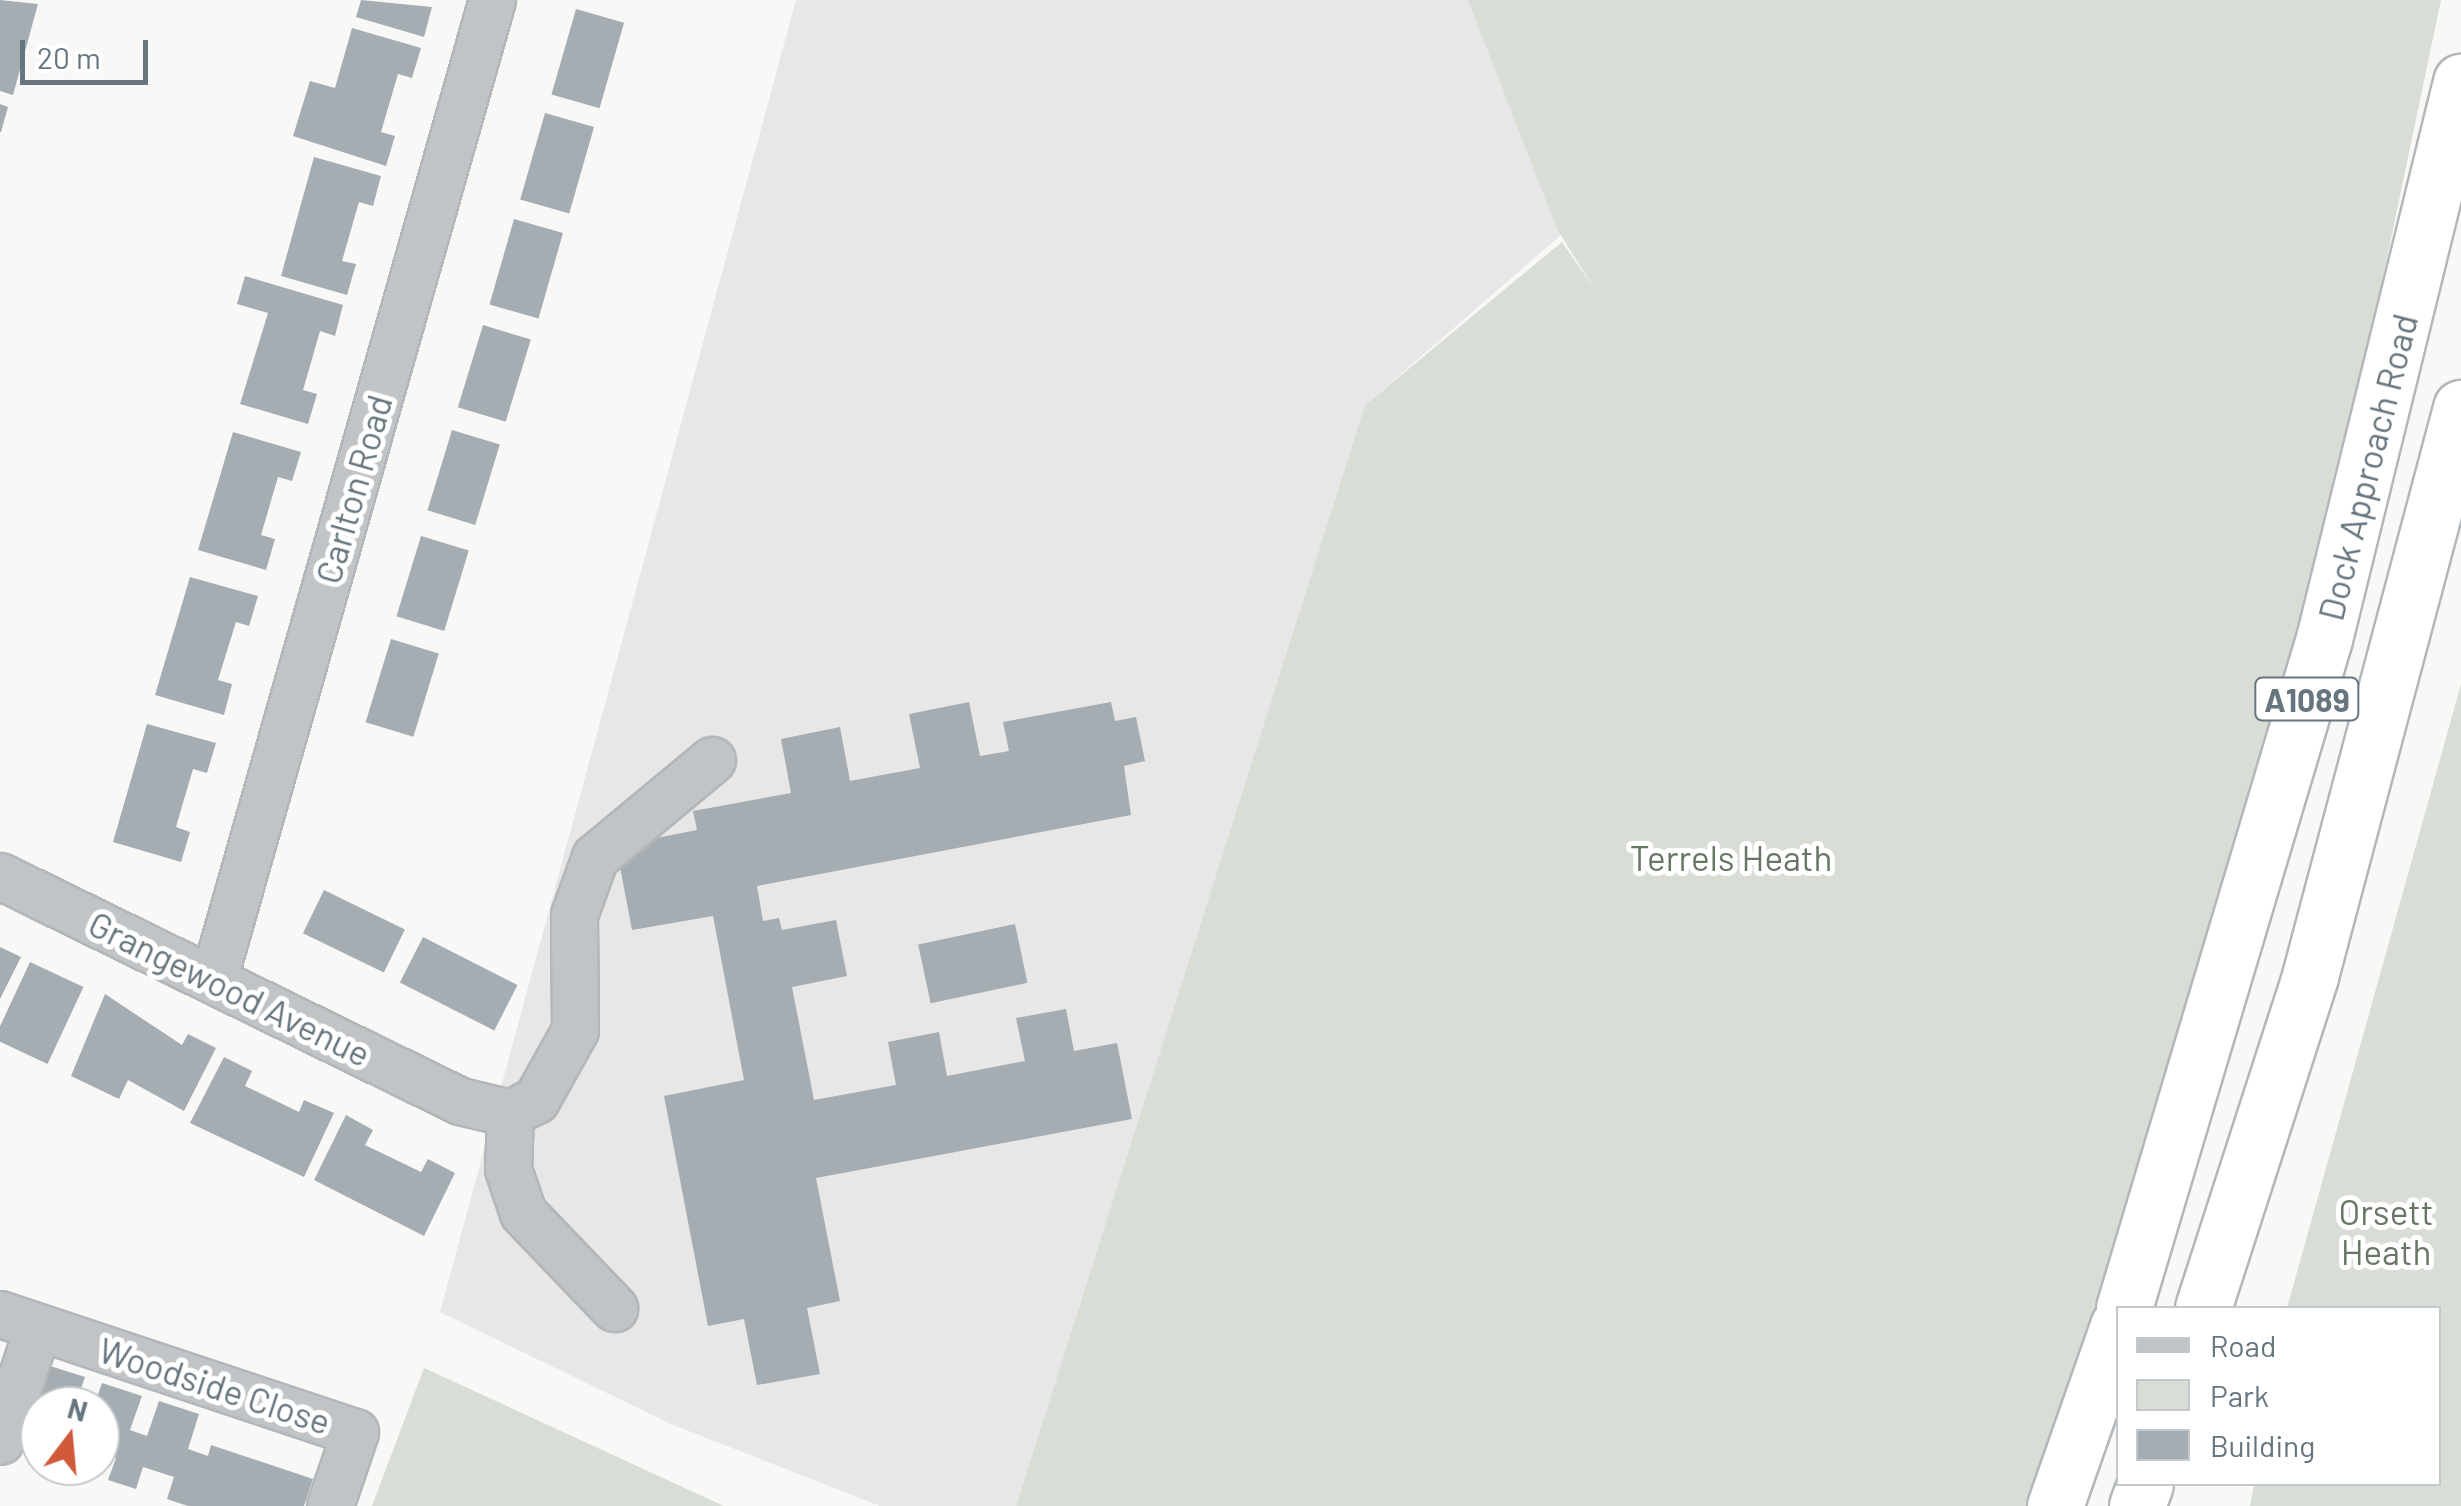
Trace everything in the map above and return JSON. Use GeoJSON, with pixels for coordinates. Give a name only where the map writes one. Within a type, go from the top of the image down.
{"type":"FeatureCollection","features":[{"type":"Feature","properties":{"kind":"highway","name":"Dock Approach Road"},"geometry":{"type":"LineString","coordinates":[[2125,1306],[2324,639],[2461,82]]}},
{"type":"Feature","properties":{"kind":"highway","name":"A1089"},"geometry":{"type":"LineString","coordinates":[[2204,1306],[2310,976],[2461,408]]}},
{"type":"Feature","properties":{"kind":"highway"},"geometry":{"type":"LineString","coordinates":[[2055,1506],[2116,1332]]}},
{"type":"Feature","properties":{"kind":"street","name":"Carlton Road"},"geometry":{"type":"LineString","coordinates":[[214,977],[492,0]]}},
{"type":"Feature","properties":{"kind":"street"},"geometry":{"type":"LineString","coordinates":[[614,1308],[522,1213],[508,1168],[510,1112],[536,1100],[575,1030],[574,915],[596,857],[712,760]]}},
{"type":"Feature","properties":{"kind":"street","name":"Grangewood Avenue"},"geometry":{"type":"LineString","coordinates":[[0,876],[214,977],[460,1101],[510,1112]]}},
{"type":"Feature","properties":{"kind":"street"},"geometry":{"type":"LineString","coordinates":[[0,1441],[19,1320]]}},
{"type":"Feature","properties":{"kind":"street","name":"Woodside Close"},"geometry":{"type":"LineString","coordinates":[[19,1320],[355,1432],[330,1506]]}},
{"type":"Feature","properties":{"kind":"shaded area"},"geometry":{"type":"Polygon","coordinates":[[[796,0],[2246,0],[1637,355],[1561,235],[1365,405],[1016,1506],[880,1506],[671,1424],[440,1312],[796,0]]]}},
{"type":"Feature","properties":{"kind":"green space","name":"Terrels Heath"},"geometry":{"type":"Polygon","coordinates":[[[1468,0],[2441,0],[2340,482],[2252,824],[2032,1506],[1016,1506],[1365,405],[1562,242],[1596,291],[1557,229],[1468,0]]]}},
{"type":"Feature","properties":{"kind":"green space","name":"Orsett Heath"},"geometry":{"type":"Polygon","coordinates":[[[2461,684],[2461,1506],[2250,1506],[2254,1486],[2441,1486],[2441,1306],[2288,1306],[2461,684]]]}},
{"type":"Feature","properties":{"kind":"green space"},"geometry":{"type":"Polygon","coordinates":[[[424,1368],[724,1506],[372,1506],[424,1368]]]}},
{"type":"Feature","properties":{"kind":"building"},"geometry":{"type":"Polygon","coordinates":[[[0,0],[38,4],[13,95],[0,91],[0,0]]]}},
{"type":"Feature","properties":{"kind":"building"},"geometry":{"type":"Polygon","coordinates":[[[361,0],[432,7],[424,37],[356,17],[361,0]]]}},
{"type":"Feature","properties":{"kind":"building"},"geometry":{"type":"Polygon","coordinates":[[[576,9],[624,23],[600,108],[551,95],[576,9]]]}},
{"type":"Feature","properties":{"kind":"building"},"geometry":{"type":"Polygon","coordinates":[[[352,28],[421,48],[412,78],[398,74],[381,132],[395,136],[386,166],[293,136],[310,81],[335,88],[352,28]]]}},
{"type":"Feature","properties":{"kind":"building"},"geometry":{"type":"Polygon","coordinates":[[[0,104],[8,107],[1,132],[0,132],[0,104]]]}},
{"type":"Feature","properties":{"kind":"building"},"geometry":{"type":"Polygon","coordinates":[[[545,113],[594,127],[569,214],[520,200],[545,113]]]}},
{"type":"Feature","properties":{"kind":"building"},"geometry":{"type":"Polygon","coordinates":[[[314,157],[381,176],[373,206],[359,202],[342,261],[356,264],[347,295],[281,276],[314,157]]]}},
{"type":"Feature","properties":{"kind":"building"},"geometry":{"type":"Polygon","coordinates":[[[514,219],[563,233],[538,319],[489,305],[514,219]]]}},
{"type":"Feature","properties":{"kind":"building"},"geometry":{"type":"Polygon","coordinates":[[[245,276],[343,305],[335,336],[320,331],[303,390],[317,394],[308,424],[240,404],[268,313],[237,304],[245,276]]]}},
{"type":"Feature","properties":{"kind":"building"},"geometry":{"type":"Polygon","coordinates":[[[483,325],[531,340],[506,422],[458,407],[483,325]]]}},
{"type":"Feature","properties":{"kind":"building"},"geometry":{"type":"Polygon","coordinates":[[[452,430],[500,445],[475,525],[427,510],[452,430]]]}},
{"type":"Feature","properties":{"kind":"building"},"geometry":{"type":"Polygon","coordinates":[[[233,432],[301,452],[292,481],[278,477],[261,535],[275,539],[266,570],[198,550],[233,432]]]}},
{"type":"Feature","properties":{"kind":"building"},"geometry":{"type":"Polygon","coordinates":[[[421,536],[469,551],[444,631],[396,616],[421,536]]]}},
{"type":"Feature","properties":{"kind":"building"},"geometry":{"type":"Polygon","coordinates":[[[190,577],[258,596],[249,626],[236,622],[218,680],[232,684],[224,715],[155,695],[190,577]]]}},
{"type":"Feature","properties":{"kind":"building"},"geometry":{"type":"Polygon","coordinates":[[[391,639],[439,654],[413,737],[366,722],[391,639]]]}},
{"type":"Feature","properties":{"kind":"building"},"geometry":{"type":"Polygon","coordinates":[[[969,702],[980,756],[1009,751],[1003,722],[1111,702],[1115,721],[1136,717],[1145,761],[1124,766],[1131,815],[757,886],[763,921],[779,918],[782,930],[836,920],[847,976],[792,987],[814,1100],[896,1085],[888,1042],[939,1032],[947,1076],[1025,1061],[1016,1018],[1066,1009],[1074,1051],[1117,1043],[1132,1119],[816,1178],[840,1301],[807,1308],[820,1374],[757,1385],[744,1319],[708,1326],[664,1096],[744,1080],[713,916],[632,930],[616,846],[697,830],[693,811],[791,793],[781,739],[840,727],[850,781],[920,768],[909,714],[969,702]]]}},
{"type":"Feature","properties":{"kind":"building"},"geometry":{"type":"Polygon","coordinates":[[[147,724],[216,743],[207,773],[193,769],[176,827],[190,832],[181,862],[113,842],[147,724]]]}},
{"type":"Feature","properties":{"kind":"building"},"geometry":{"type":"Polygon","coordinates":[[[324,890],[405,929],[384,973],[303,933],[324,890]]]}},
{"type":"Feature","properties":{"kind":"building"},"geometry":{"type":"Polygon","coordinates":[[[1015,924],[1027,983],[931,1003],[918,945],[1015,924]]]}},
{"type":"Feature","properties":{"kind":"building"},"geometry":{"type":"Polygon","coordinates":[[[423,937],[517,985],[494,1031],[400,982],[423,937]]]}},
{"type":"Feature","properties":{"kind":"building"},"geometry":{"type":"Polygon","coordinates":[[[0,947],[21,957],[0,999],[0,947]]]}},
{"type":"Feature","properties":{"kind":"building"},"geometry":{"type":"Polygon","coordinates":[[[30,962],[83,987],[48,1064],[0,1042],[0,1026],[30,962]]]}},
{"type":"Feature","properties":{"kind":"building"},"geometry":{"type":"Polygon","coordinates":[[[105,994],[182,1045],[188,1034],[216,1048],[184,1111],[128,1080],[119,1099],[71,1076],[105,994]]]}},
{"type":"Feature","properties":{"kind":"building"},"geometry":{"type":"Polygon","coordinates":[[[224,1057],[252,1071],[245,1086],[299,1112],[304,1100],[334,1113],[304,1177],[190,1123],[224,1057]]]}},
{"type":"Feature","properties":{"kind":"building"},"geometry":{"type":"Polygon","coordinates":[[[346,1115],[373,1130],[365,1145],[421,1172],[428,1159],[455,1173],[424,1236],[314,1180],[346,1115]]]}},
{"type":"Feature","properties":{"kind":"building"},"geometry":{"type":"Polygon","coordinates":[[[44,1364],[85,1377],[82,1386],[37,1386],[44,1364]]]}},
{"type":"Feature","properties":{"kind":"building"},"geometry":{"type":"Polygon","coordinates":[[[120,1389],[142,1396],[130,1430],[147,1436],[159,1401],[199,1414],[188,1449],[208,1456],[211,1445],[313,1479],[304,1506],[188,1506],[167,1499],[174,1477],[143,1467],[136,1489],[120,1484],[120,1389]]]}}]}
